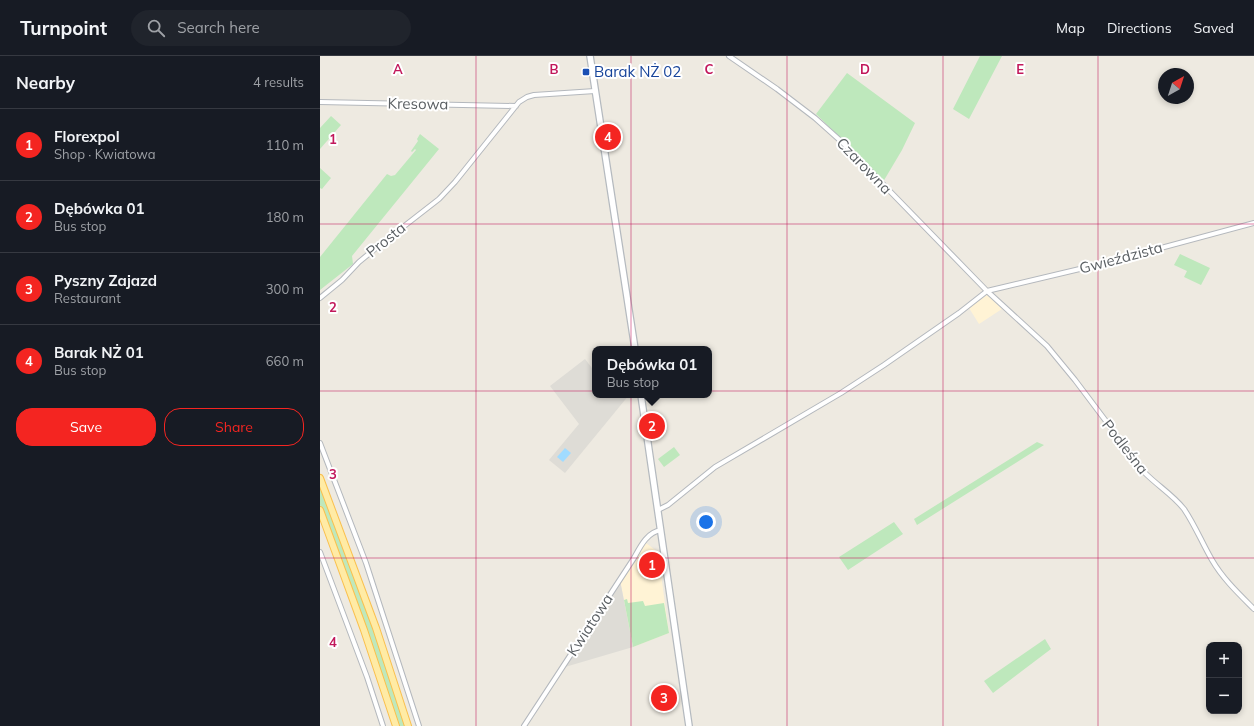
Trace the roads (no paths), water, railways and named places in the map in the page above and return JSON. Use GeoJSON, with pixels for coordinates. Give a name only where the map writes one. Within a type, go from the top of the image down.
{"type":"FeatureCollection","features":[{"type":"Feature","properties":{"kind":"main road"},"geometry":{"type":"LineString","coordinates":[[320,478],[376,628],[408,726]]}},
{"type":"Feature","properties":{"kind":"main road"},"geometry":{"type":"LineString","coordinates":[[320,510],[369,643],[396,726]]}},
{"type":"Feature","properties":{"kind":"street"},"geometry":{"type":"LineString","coordinates":[[590,56],[635,346]]}},
{"type":"Feature","properties":{"kind":"street","name":"Czarowna"},"geometry":{"type":"LineString","coordinates":[[729,56],[777,89],[815,118],[843,143],[987,291]]}},
{"type":"Feature","properties":{"kind":"street"},"geometry":{"type":"LineString","coordinates":[[516,106],[523,99],[534,95],[595,91]]}},
{"type":"Feature","properties":{"kind":"street","name":"Kresowa"},"geometry":{"type":"LineString","coordinates":[[320,102],[516,106]]}},
{"type":"Feature","properties":{"kind":"street","name":"Prosta"},"geometry":{"type":"LineString","coordinates":[[320,298],[340,282],[359,262],[400,228],[435,203],[455,182],[516,106]]}},
{"type":"Feature","properties":{"kind":"street","name":"Gwieździsta"},"geometry":{"type":"LineString","coordinates":[[987,291],[1105,263],[1254,223]]}},
{"type":"Feature","properties":{"kind":"street"},"geometry":{"type":"LineString","coordinates":[[658,510],[668,505],[715,466],[841,393],[959,313],[987,291]]}},
{"type":"Feature","properties":{"kind":"street","name":"Podleśna"},"geometry":{"type":"LineString","coordinates":[[987,291],[1047,346],[1075,380],[1145,473],[1170,494],[1183,508],[1194,524],[1212,560],[1221,574],[1254,609]]}},
{"type":"Feature","properties":{"kind":"street"},"geometry":{"type":"LineString","coordinates":[[641,398],[689,726]]}},
{"type":"Feature","properties":{"kind":"street"},"geometry":{"type":"LineString","coordinates":[[320,443],[369,570],[419,726]]}},
{"type":"Feature","properties":{"kind":"street","name":"Kwiatowa"},"geometry":{"type":"LineString","coordinates":[[524,726],[634,558],[638,549],[652,532],[661,530]]}},
{"type":"Feature","properties":{"kind":"street"},"geometry":{"type":"LineString","coordinates":[[320,552],[367,677],[383,726]]}},
{"type":"Feature","properties":{"kind":"water"},"geometry":{"type":"Polygon","coordinates":[[[565,448],[571,453],[563,462],[557,457],[565,448]]]}},
{"type":"Feature","properties":{"kind":"place","name":"Barak NŻ 02"},"geometry":{"type":"Point","coordinates":[586,72]}},
{"type":"Feature","properties":{"kind":"place","name":"Barak NŻ 01"},"geometry":{"type":"Point","coordinates":[608,137]}},
{"type":"Feature","properties":{"kind":"place","name":"Dębówka 01"},"geometry":{"type":"Point","coordinates":[652,426]}},
{"type":"Feature","properties":{"kind":"place","name":"Florexpol"},"geometry":{"type":"Point","coordinates":[652,565]}},
{"type":"Feature","properties":{"kind":"place","name":"Pyszny Zajazd"},"geometry":{"type":"Point","coordinates":[664,698]}}]}
